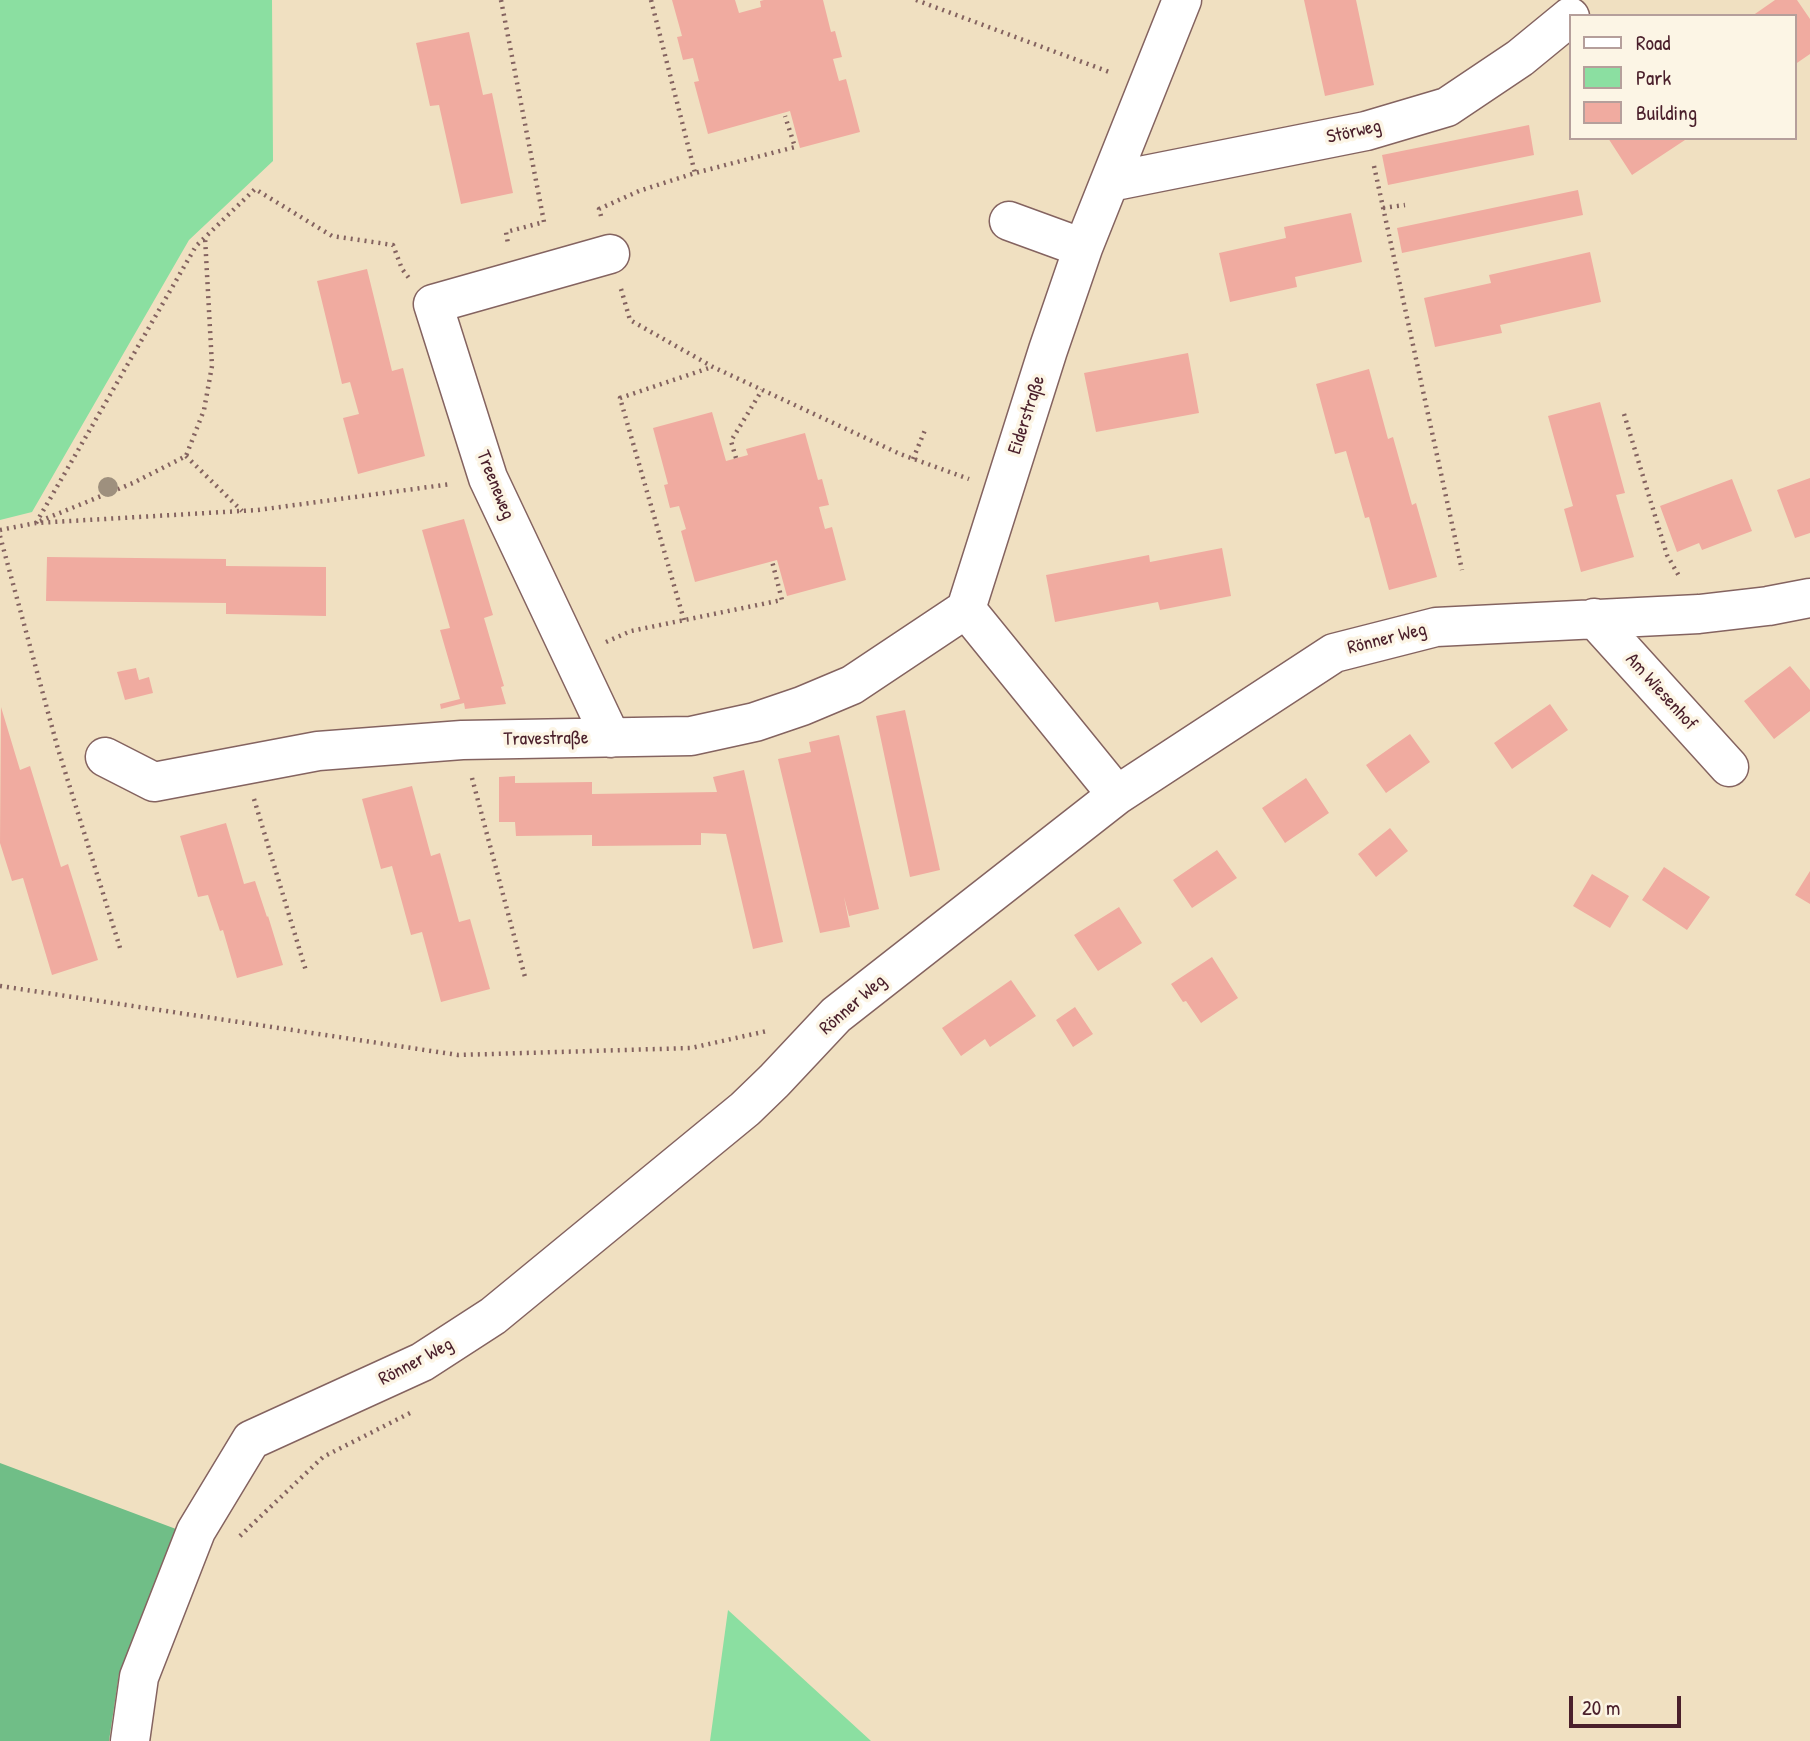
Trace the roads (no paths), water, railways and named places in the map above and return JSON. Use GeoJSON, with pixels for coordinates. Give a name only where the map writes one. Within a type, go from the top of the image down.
{"type":"FeatureCollection","features":[{"type":"Feature","properties":{"kind":"street","name":"Eiderstraße"},"geometry":{"type":"LineString","coordinates":[[966,609],[1083,248],[1182,0]]}},
{"type":"Feature","properties":{"kind":"street","name":"Störweg"},"geometry":{"type":"LineString","coordinates":[[1575,14],[1592,0]]}},
{"type":"Feature","properties":{"kind":"street","name":"Störweg"},"geometry":{"type":"LineString","coordinates":[[1110,182],[1366,131],[1447,107],[1520,58],[1568,19]]}},
{"type":"Feature","properties":{"kind":"street"},"geometry":{"type":"LineString","coordinates":[[1009,221],[1083,248]]}},
{"type":"Feature","properties":{"kind":"street","name":"Treeneweg"},"geometry":{"type":"LineString","coordinates":[[610,254],[433,304],[488,478],[611,738]]}},
{"type":"Feature","properties":{"kind":"street","name":"Rönner Weg"},"geometry":{"type":"LineString","coordinates":[[130,1741],[139,1677],[196,1531],[251,1440],[422,1362],[494,1316],[745,1109],[836,1016],[1117,795],[1334,653],[1436,627],[1699,614],[1810,598]]}},
{"type":"Feature","properties":{"kind":"street"},"geometry":{"type":"LineString","coordinates":[[966,609],[1117,795]]}},
{"type":"Feature","properties":{"kind":"street","name":"Travestraße"},"geometry":{"type":"LineString","coordinates":[[105,757],[154,782],[318,751],[462,740],[691,736],[755,722],[852,685],[966,609]]}},
{"type":"Feature","properties":{"kind":"street","name":"Am Wiesenhof"},"geometry":{"type":"LineString","coordinates":[[1594,618],[1729,767]]}}]}
